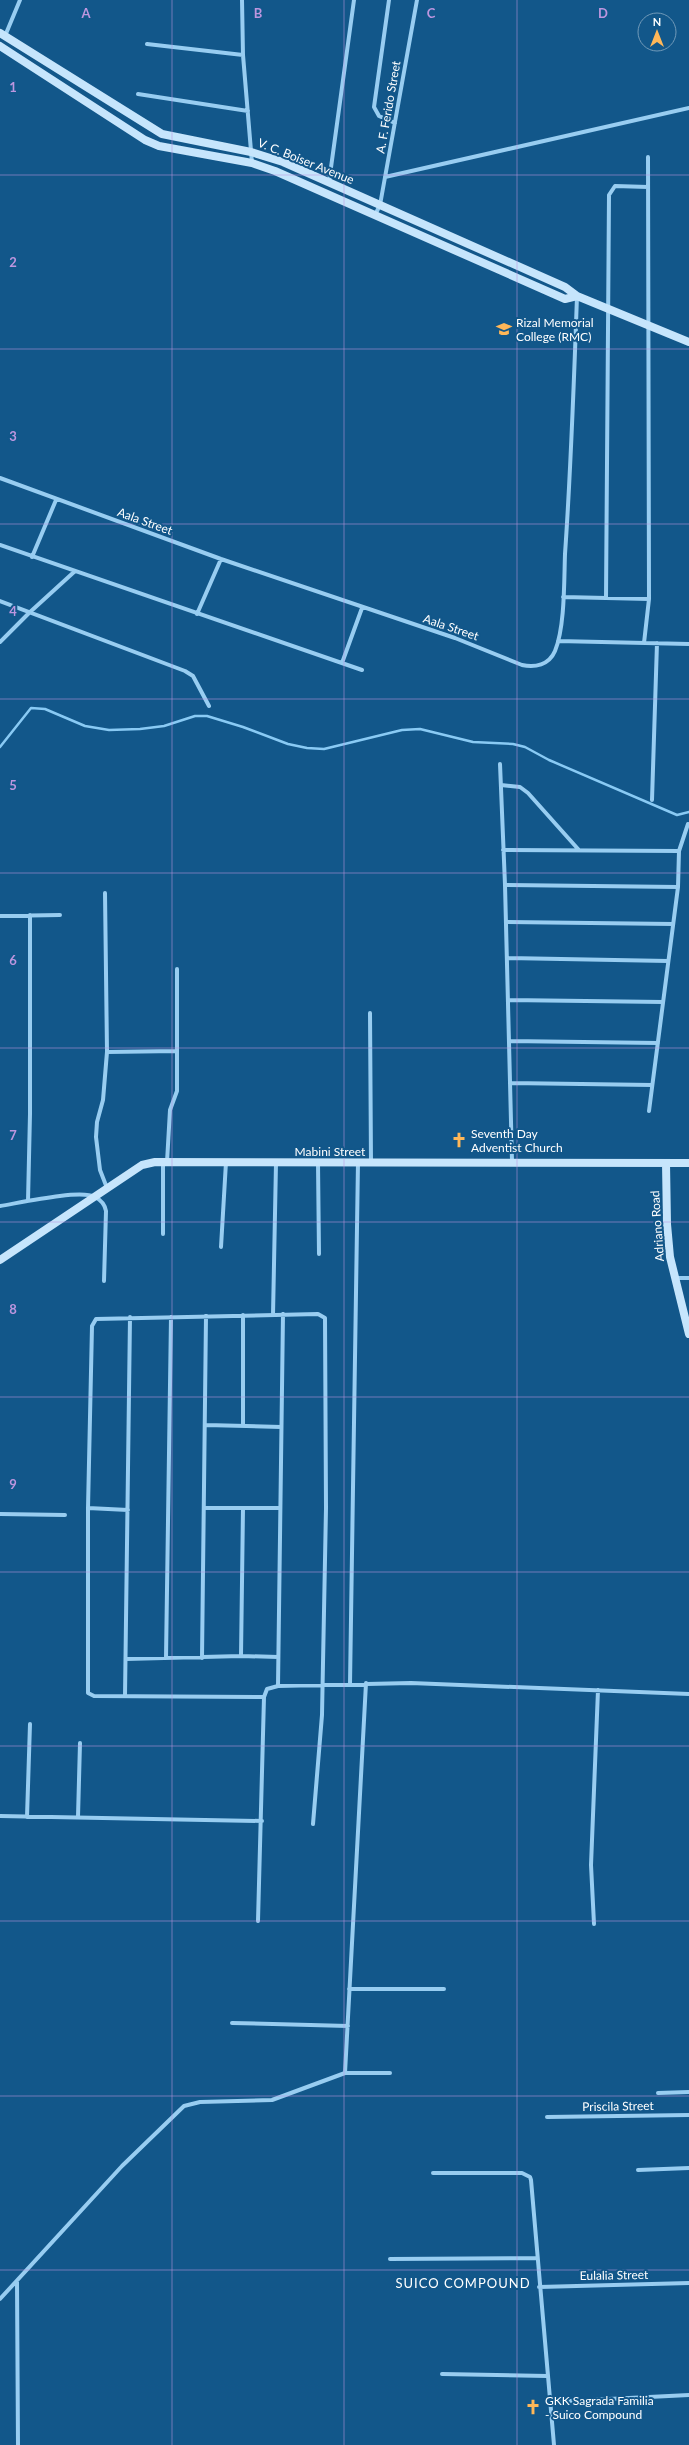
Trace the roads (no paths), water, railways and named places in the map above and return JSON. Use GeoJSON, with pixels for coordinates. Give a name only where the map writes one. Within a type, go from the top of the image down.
{"type":"FeatureCollection","features":[{"type":"Feature","properties":{"kind":"street"},"geometry":{"type":"LineString","coordinates":[[2,35],[20,0]]}},
{"type":"Feature","properties":{"kind":"street"},"geometry":{"type":"LineString","coordinates":[[242,0],[243,55],[252,163]]}},
{"type":"Feature","properties":{"kind":"street"},"geometry":{"type":"LineString","coordinates":[[329,182],[354,0]]}},
{"type":"Feature","properties":{"kind":"street"},"geometry":{"type":"LineString","coordinates":[[389,0],[374,108],[379,116],[395,123]]}},
{"type":"Feature","properties":{"kind":"street","name":"A. F. Ferido Street"},"geometry":{"type":"LineString","coordinates":[[375,216],[380,205],[417,0]]}},
{"type":"Feature","properties":{"kind":"street","name":"V. C. Boiser Avenue"},"geometry":{"type":"LineString","coordinates":[[2,35],[98,96],[162,134],[251,152],[329,182],[565,288],[576,296],[648,324],[689,342]]}},
{"type":"Feature","properties":{"kind":"street"},"geometry":{"type":"LineString","coordinates":[[147,44],[243,55]]}},
{"type":"Feature","properties":{"kind":"street","name":"V. C. Boiser Avenue"},"geometry":{"type":"LineString","coordinates":[[0,46],[158,146],[252,163],[565,299],[576,296]]}},
{"type":"Feature","properties":{"kind":"street"},"geometry":{"type":"LineString","coordinates":[[138,94],[248,111]]}},
{"type":"Feature","properties":{"kind":"street"},"geometry":{"type":"LineString","coordinates":[[92,105],[98,96]]}},
{"type":"Feature","properties":{"kind":"street"},"geometry":{"type":"LineString","coordinates":[[385,177],[689,108]]}},
{"type":"Feature","properties":{"kind":"street"},"geometry":{"type":"LineString","coordinates":[[644,643],[649,599],[648,157]]}},
{"type":"Feature","properties":{"kind":"street"},"geometry":{"type":"LineString","coordinates":[[606,598],[610,190],[615,186],[648,187]]}},
{"type":"Feature","properties":{"kind":"street"},"geometry":{"type":"LineString","coordinates":[[460,253],[465,242]]}},
{"type":"Feature","properties":{"kind":"street","name":"Aala Street"},"geometry":{"type":"LineString","coordinates":[[0,478],[56,500],[221,559],[362,608],[455,638],[532,667],[549,659],[555,652],[558,641],[563,597],[572,452],[576,296]]}},
{"type":"Feature","properties":{"kind":"street"},"geometry":{"type":"LineString","coordinates":[[32,557],[56,500]]}},
{"type":"Feature","properties":{"kind":"street"},"geometry":{"type":"LineString","coordinates":[[0,545],[74,572],[362,670]]}},
{"type":"Feature","properties":{"kind":"street"},"geometry":{"type":"LineString","coordinates":[[197,614],[221,559]]}},
{"type":"Feature","properties":{"kind":"street"},"geometry":{"type":"LineString","coordinates":[[0,642],[29,612],[74,572]]}},
{"type":"Feature","properties":{"kind":"street"},"geometry":{"type":"LineString","coordinates":[[563,597],[649,599]]}},
{"type":"Feature","properties":{"kind":"street"},"geometry":{"type":"LineString","coordinates":[[0,601],[185,671],[193,676],[209,706]]}},
{"type":"Feature","properties":{"kind":"street"},"geometry":{"type":"LineString","coordinates":[[342,663],[362,608]]}},
{"type":"Feature","properties":{"kind":"street"},"geometry":{"type":"LineString","coordinates":[[558,641],[689,644]]}},
{"type":"Feature","properties":{"kind":"street"},"geometry":{"type":"LineString","coordinates":[[652,800],[657,643]]}},
{"type":"Feature","properties":{"kind":"street"},"geometry":{"type":"LineString","coordinates":[[500,764],[505,885],[512,1162]]}},
{"type":"Feature","properties":{"kind":"street"},"geometry":{"type":"LineString","coordinates":[[500,785],[520,787],[528,793],[578,849]]}},
{"type":"Feature","properties":{"kind":"street"},"geometry":{"type":"LineString","coordinates":[[649,1111],[678,887],[679,851],[688,824]]}},
{"type":"Feature","properties":{"kind":"street"},"geometry":{"type":"LineString","coordinates":[[503,850],[578,849],[679,851]]}},
{"type":"Feature","properties":{"kind":"street"},"geometry":{"type":"LineString","coordinates":[[505,885],[678,887]]}},
{"type":"Feature","properties":{"kind":"street"},"geometry":{"type":"LineString","coordinates":[[105,893],[106,1052],[103,1100],[97,1122],[96,1137],[100,1170],[108,1188]]}},
{"type":"Feature","properties":{"kind":"street"},"geometry":{"type":"LineString","coordinates":[[0,916],[60,915]]}},
{"type":"Feature","properties":{"kind":"street"},"geometry":{"type":"LineString","coordinates":[[28,1202],[30,1114],[30,916]]}},
{"type":"Feature","properties":{"kind":"street"},"geometry":{"type":"LineString","coordinates":[[506,922],[673,924]]}},
{"type":"Feature","properties":{"kind":"street"},"geometry":{"type":"LineString","coordinates":[[507,958],[668,961]]}},
{"type":"Feature","properties":{"kind":"street"},"geometry":{"type":"LineString","coordinates":[[163,1234],[165,1162],[170,1110],[177,1091],[177,969]]}},
{"type":"Feature","properties":{"kind":"street"},"geometry":{"type":"LineString","coordinates":[[508,1000],[663,1002]]}},
{"type":"Feature","properties":{"kind":"street"},"geometry":{"type":"LineString","coordinates":[[370,1012],[370,1162]]}},
{"type":"Feature","properties":{"kind":"street"},"geometry":{"type":"LineString","coordinates":[[509,1041],[658,1043]]}},
{"type":"Feature","properties":{"kind":"street"},"geometry":{"type":"LineString","coordinates":[[106,1052],[177,1050]]}},
{"type":"Feature","properties":{"kind":"street"},"geometry":{"type":"LineString","coordinates":[[510,1083],[652,1085]]}},
{"type":"Feature","properties":{"kind":"street","name":"Mabini Street"},"geometry":{"type":"LineString","coordinates":[[0,1260],[142,1165],[165,1162],[689,1163]]}},
{"type":"Feature","properties":{"kind":"street"},"geometry":{"type":"LineString","coordinates":[[221,1247],[226,1162]]}},
{"type":"Feature","properties":{"kind":"street"},"geometry":{"type":"LineString","coordinates":[[350,1684],[358,1162]]}},
{"type":"Feature","properties":{"kind":"street"},"geometry":{"type":"LineString","coordinates":[[273,1315],[276,1163]]}},
{"type":"Feature","properties":{"kind":"street"},"geometry":{"type":"LineString","coordinates":[[318,1163],[319,1254]]}},
{"type":"Feature","properties":{"kind":"street","name":"Adriano Road"},"geometry":{"type":"LineString","coordinates":[[666,1163],[668,1241],[674,1278],[689,1334]]}},
{"type":"Feature","properties":{"kind":"street"},"geometry":{"type":"LineString","coordinates":[[0,1206],[77,1195],[95,1197],[103,1203],[106,1212],[104,1281]]}},
{"type":"Feature","properties":{"kind":"street"},"geometry":{"type":"LineString","coordinates":[[674,1278],[689,1278]]}},
{"type":"Feature","properties":{"kind":"street"},"geometry":{"type":"LineString","coordinates":[[278,1686],[283,1314]]}},
{"type":"Feature","properties":{"kind":"street"},"geometry":{"type":"LineString","coordinates":[[264,1697],[94,1696],[88,1693],[88,1508],[92,1323],[99,1318],[321,1314],[326,1321],[326,1508],[322,1685],[320,1745],[313,1824]]}},
{"type":"Feature","properties":{"kind":"street"},"geometry":{"type":"LineString","coordinates":[[243,1315],[243,1426]]}},
{"type":"Feature","properties":{"kind":"street"},"geometry":{"type":"LineString","coordinates":[[202,1658],[206,1425],[206,1316]]}},
{"type":"Feature","properties":{"kind":"street"},"geometry":{"type":"LineString","coordinates":[[125,1696],[130,1317]]}},
{"type":"Feature","properties":{"kind":"street"},"geometry":{"type":"LineString","coordinates":[[166,1658],[171,1317]]}},
{"type":"Feature","properties":{"kind":"street"},"geometry":{"type":"LineString","coordinates":[[206,1425],[281,1427]]}},
{"type":"Feature","properties":{"kind":"street"},"geometry":{"type":"LineString","coordinates":[[88,1508],[128,1510]]}},
{"type":"Feature","properties":{"kind":"street"},"geometry":{"type":"LineString","coordinates":[[204,1508],[280,1508]]}},
{"type":"Feature","properties":{"kind":"street"},"geometry":{"type":"LineString","coordinates":[[241,1656],[243,1508]]}},
{"type":"Feature","properties":{"kind":"street"},"geometry":{"type":"LineString","coordinates":[[0,1514],[65,1515]]}},
{"type":"Feature","properties":{"kind":"street"},"geometry":{"type":"LineString","coordinates":[[126,1659],[241,1656],[278,1657]]}},
{"type":"Feature","properties":{"kind":"street"},"geometry":{"type":"LineString","coordinates":[[345,2073],[366,1683]]}},
{"type":"Feature","properties":{"kind":"street"},"geometry":{"type":"LineString","coordinates":[[258,1921],[262,1820],[264,1697],[267,1689],[278,1686],[366,1683],[689,1694]]}},
{"type":"Feature","properties":{"kind":"street"},"geometry":{"type":"LineString","coordinates":[[594,1924],[591,1865],[598,1690]]}},
{"type":"Feature","properties":{"kind":"street"},"geometry":{"type":"LineString","coordinates":[[27,1817],[30,1724]]}},
{"type":"Feature","properties":{"kind":"street"},"geometry":{"type":"LineString","coordinates":[[78,1817],[80,1743]]}},
{"type":"Feature","properties":{"kind":"street"},"geometry":{"type":"LineString","coordinates":[[0,1816],[262,1820]]}},
{"type":"Feature","properties":{"kind":"street"},"geometry":{"type":"LineString","coordinates":[[349,1989],[444,1990]]}},
{"type":"Feature","properties":{"kind":"street"},"geometry":{"type":"LineString","coordinates":[[232,2023],[348,2026]]}},
{"type":"Feature","properties":{"kind":"street"},"geometry":{"type":"LineString","coordinates":[[0,2299],[122,2166],[184,2106],[200,2102],[272,2100],[345,2073],[390,2073]]}},
{"type":"Feature","properties":{"kind":"street"},"geometry":{"type":"LineString","coordinates":[[658,2093],[689,2092]]}},
{"type":"Feature","properties":{"kind":"street","name":"Priscila Street"},"geometry":{"type":"LineString","coordinates":[[547,2117],[689,2115]]}},
{"type":"Feature","properties":{"kind":"street"},"geometry":{"type":"LineString","coordinates":[[638,2170],[689,2168]]}},
{"type":"Feature","properties":{"kind":"street"},"geometry":{"type":"LineString","coordinates":[[433,2173],[522,2173],[530,2177],[554,2445],[548,2445]]}},
{"type":"Feature","properties":{"kind":"street"},"geometry":{"type":"LineString","coordinates":[[390,2259],[537,2258]]}},
{"type":"Feature","properties":{"kind":"street"},"geometry":{"type":"LineString","coordinates":[[17,2282],[18,2445]]}},
{"type":"Feature","properties":{"kind":"street","name":"Eulalia Street"},"geometry":{"type":"LineString","coordinates":[[539,2287],[689,2283]]}},
{"type":"Feature","properties":{"kind":"street"},"geometry":{"type":"LineString","coordinates":[[442,2374],[547,2376]]}},
{"type":"Feature","properties":{"kind":"street"},"geometry":{"type":"LineString","coordinates":[[549,2402],[689,2395]]}},
{"type":"Feature","properties":{"kind":"waterway"},"geometry":{"type":"LineString","coordinates":[[0,747],[31,708],[45,709],[85,726],[109,730],[140,729],[164,726],[195,716],[207,716],[243,727],[288,744],[307,748],[324,749],[402,730],[420,729],[473,742],[513,744],[525,747],[549,760],[677,815],[689,812]]}},
{"type":"Feature","properties":{"kind":"place","name":"Rizal Memorial College (RMC)"},"geometry":{"type":"Point","coordinates":[504,329]}},
{"type":"Feature","properties":{"kind":"place","name":"Seventh Day Adventist Church"},"geometry":{"type":"Point","coordinates":[459,1140]}},
{"type":"Feature","properties":{"kind":"place","name":"GKK Sagrada Familia - Suico Compound"},"geometry":{"type":"Point","coordinates":[533,2407]}},
{"type":"Feature","properties":{"kind":"district","name":"SUICO COMPOUND"},"geometry":{"type":"Point","coordinates":[463,2283]}}]}
